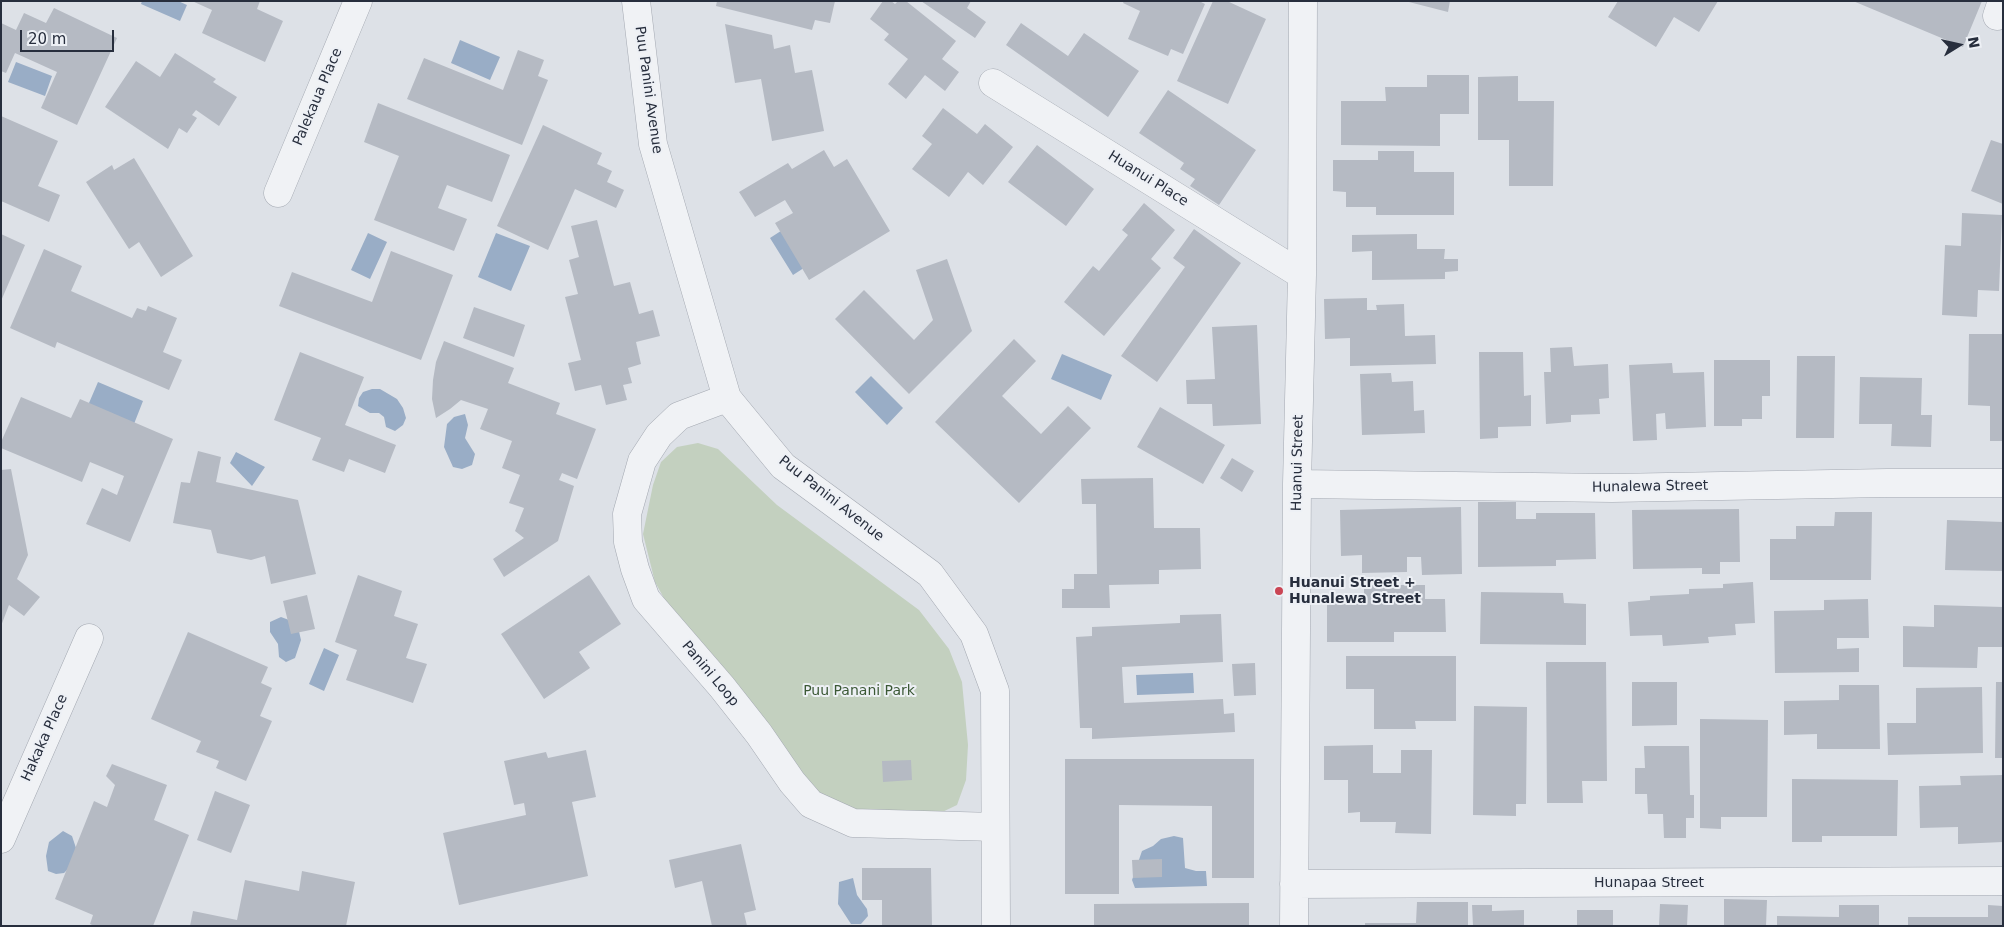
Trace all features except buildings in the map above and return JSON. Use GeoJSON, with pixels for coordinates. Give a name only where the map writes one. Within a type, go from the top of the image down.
{"type":"FeatureCollection","features":[{"type":"Feature","properties":{"kind":"street","name":"Palekaua Place"},"geometry":{"type":"LineString","coordinates":[[278,193],[358,1]]}},
{"type":"Feature","properties":{"kind":"street","name":"Puu Panini Avenue"},"geometry":{"type":"LineString","coordinates":[[636,1],[653,144],[727,398],[783,466],[930,574],[974,634],[995,691],[996,926]]}},
{"type":"Feature","properties":{"kind":"street","name":"Huanui Street"},"geometry":{"type":"LineString","coordinates":[[1294,926],[1297,484],[1302,275],[1303,1]]}},
{"type":"Feature","properties":{"kind":"street","name":"Huanui Place"},"geometry":{"type":"LineString","coordinates":[[994,83],[1302,275]]}},
{"type":"Feature","properties":{"kind":"street","name":"Panini Loop"},"geometry":{"type":"LineString","coordinates":[[727,398],[680,416],[659,435],[642,461],[626,514],[628,542],[635,569],[646,598],[722,687],[759,734],[792,782],[811,804],[853,823],[995,827]]}},
{"type":"Feature","properties":{"kind":"street","name":"Hunalewa Street"},"geometry":{"type":"LineString","coordinates":[[1297,484],[1612,488],[2003,483]]}},
{"type":"Feature","properties":{"kind":"street","name":"Hakaka Place"},"geometry":{"type":"LineString","coordinates":[[1,839],[90,638]]}},
{"type":"Feature","properties":{"kind":"street","name":"Hunapaa Street"},"geometry":{"type":"LineString","coordinates":[[1294,884],[2003,881]]}},
{"type":"Feature","properties":{"kind":"green space","name":"Puu Panani Park"},"geometry":{"type":"Polygon","coordinates":[[[698,443],[718,449],[777,505],[919,610],[949,649],[962,682],[968,745],[966,780],[957,805],[936,815],[856,812],[821,799],[675,618],[655,582],[643,534],[653,485],[661,462],[677,447],[698,443]]]}},
{"type":"Feature","properties":{"kind":"water"},"geometry":{"type":"Polygon","coordinates":[[[142,1],[178,1],[187,5],[180,21],[141,4],[142,1]]]}},
{"type":"Feature","properties":{"kind":"water"},"geometry":{"type":"Polygon","coordinates":[[[460,40],[500,57],[490,80],[451,63],[460,40]]]}},
{"type":"Feature","properties":{"kind":"water"},"geometry":{"type":"Polygon","coordinates":[[[16,62],[52,76],[45,96],[8,82],[16,62]]]}},
{"type":"Feature","properties":{"kind":"water"},"geometry":{"type":"Polygon","coordinates":[[[787,227],[810,264],[793,275],[770,238],[787,227]]]}},
{"type":"Feature","properties":{"kind":"water"},"geometry":{"type":"Polygon","coordinates":[[[368,233],[387,242],[370,279],[351,270],[368,233]]]}},
{"type":"Feature","properties":{"kind":"water"},"geometry":{"type":"Polygon","coordinates":[[[496,233],[530,246],[511,291],[478,277],[496,233]]]}},
{"type":"Feature","properties":{"kind":"water"},"geometry":{"type":"Polygon","coordinates":[[[1062,354],[1112,375],[1101,400],[1051,379],[1062,354]]]}},
{"type":"Feature","properties":{"kind":"water"},"geometry":{"type":"Polygon","coordinates":[[[871,376],[903,408],[887,425],[855,392],[871,376]]]}},
{"type":"Feature","properties":{"kind":"water"},"geometry":{"type":"Polygon","coordinates":[[[98,382],[143,401],[132,429],[86,410],[98,382]]]}},
{"type":"Feature","properties":{"kind":"water"},"geometry":{"type":"Polygon","coordinates":[[[380,389],[397,399],[403,408],[406,418],[403,425],[395,431],[386,427],[384,417],[379,413],[370,413],[358,406],[359,398],[363,392],[380,389]]]}},
{"type":"Feature","properties":{"kind":"water"},"geometry":{"type":"Polygon","coordinates":[[[465,414],[468,425],[465,438],[475,454],[472,465],[462,469],[453,467],[444,447],[447,424],[454,417],[465,414]]]}},
{"type":"Feature","properties":{"kind":"water"},"geometry":{"type":"Polygon","coordinates":[[[236,452],[265,467],[252,486],[230,463],[236,452]]]}},
{"type":"Feature","properties":{"kind":"water"},"geometry":{"type":"Polygon","coordinates":[[[281,617],[297,623],[301,640],[295,658],[286,662],[279,657],[278,644],[270,632],[270,622],[281,617]]]}},
{"type":"Feature","properties":{"kind":"water"},"geometry":{"type":"Polygon","coordinates":[[[324,648],[339,655],[324,691],[309,684],[324,648]]]}},
{"type":"Feature","properties":{"kind":"water"},"geometry":{"type":"Polygon","coordinates":[[[1193,673],[1194,693],[1137,695],[1136,675],[1193,673]]]}},
{"type":"Feature","properties":{"kind":"water"},"geometry":{"type":"Polygon","coordinates":[[[63,831],[72,836],[76,848],[71,866],[64,873],[56,874],[48,871],[46,856],[49,842],[63,831]]]}},
{"type":"Feature","properties":{"kind":"water"},"geometry":{"type":"Polygon","coordinates":[[[1174,836],[1183,838],[1185,868],[1206,871],[1207,886],[1135,888],[1132,880],[1142,851],[1153,846],[1161,839],[1174,836]]]}},
{"type":"Feature","properties":{"kind":"water"},"geometry":{"type":"Polygon","coordinates":[[[853,878],[857,895],[867,909],[868,916],[861,924],[851,924],[838,904],[839,882],[853,878]]]}},
{"type":"Feature","properties":{"kind":"place","name":"Huanui Street + Hunalewa Street"},"geometry":{"type":"Point","coordinates":[1279,591]}}]}
